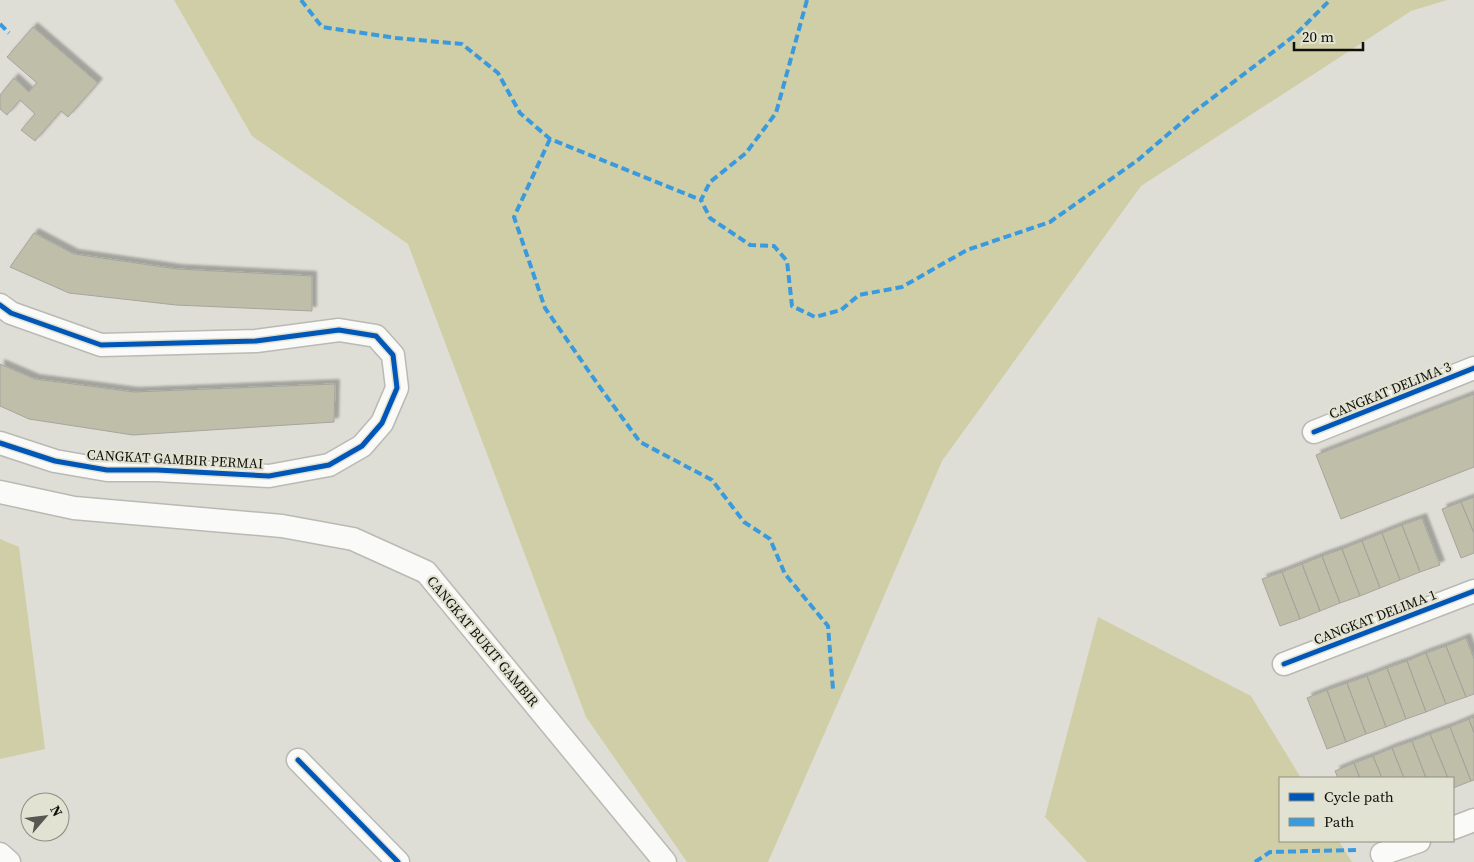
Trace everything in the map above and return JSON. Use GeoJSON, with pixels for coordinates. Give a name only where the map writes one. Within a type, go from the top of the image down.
{"type":"FeatureCollection","features":[{"type":"Feature","properties":{"kind":"street","name":"CANGKAT GAMBIR PERMAI"},"geometry":{"type":"LineString","coordinates":[[0,306],[11,313],[101,345],[256,341],[340,330],[376,336],[394,355],[397,388],[382,423],[362,446],[329,465],[269,476],[157,470],[107,470],[55,462],[0,443]]}},
{"type":"Feature","properties":{"kind":"street","name":"CANGKAT DELIMA 3"},"geometry":{"type":"LineString","coordinates":[[1314,432],[1474,368]]}},
{"type":"Feature","properties":{"kind":"street","name":"CANGKAT BUKIT GAMBIR"},"geometry":{"type":"LineString","coordinates":[[0,492],[74,508],[282,526],[353,539],[426,572],[665,862]]}},
{"type":"Feature","properties":{"kind":"street","name":"CANGKAT DELIMA 1"},"geometry":{"type":"LineString","coordinates":[[1284,664],[1474,592]]}},
{"type":"Feature","properties":{"kind":"street"},"geometry":{"type":"LineString","coordinates":[[298,760],[398,862]]}},
{"type":"Feature","properties":{"kind":"street"},"geometry":{"type":"LineString","coordinates":[[1454,828],[1474,820]]}},
{"type":"Feature","properties":{"kind":"street"},"geometry":{"type":"LineString","coordinates":[[1382,854],[1416,842]]}},
{"type":"Feature","properties":{"kind":"street"},"geometry":{"type":"LineString","coordinates":[[0,854],[9,862]]}},
{"type":"Feature","properties":{"kind":"shaded area"},"geometry":{"type":"Polygon","coordinates":[[[174,0],[1447,0],[1411,11],[1141,186],[942,461],[768,862],[687,862],[586,717],[408,244],[252,136],[174,0]]]}},
{"type":"Feature","properties":{"kind":"shaded area"},"geometry":{"type":"Polygon","coordinates":[[[0,539],[19,547],[45,749],[0,759],[0,539]]]}},
{"type":"Feature","properties":{"kind":"shaded area"},"geometry":{"type":"Polygon","coordinates":[[[1098,617],[1251,696],[1300,777],[1279,777],[1279,842],[1340,842],[1352,862],[1087,862],[1045,817],[1098,617]]]}},
{"type":"Feature","properties":{"kind":"building"},"geometry":{"type":"Polygon","coordinates":[[[33,27],[98,83],[68,117],[61,111],[35,141],[21,130],[35,114],[20,100],[7,115],[0,109],[0,95],[14,78],[29,92],[37,83],[7,57],[33,27]]]}},
{"type":"Feature","properties":{"kind":"building"},"geometry":{"type":"Polygon","coordinates":[[[34,233],[74,254],[177,269],[312,276],[312,311],[176,305],[69,293],[10,267],[34,233]]]}},
{"type":"Feature","properties":{"kind":"building"},"geometry":{"type":"Polygon","coordinates":[[[0,364],[35,379],[134,392],[335,384],[334,422],[133,435],[29,419],[0,406],[0,364]]]}},
{"type":"Feature","properties":{"kind":"building"},"geometry":{"type":"Polygon","coordinates":[[[1474,394],[1474,467],[1341,519],[1316,455],[1474,394]]]}},
{"type":"Feature","properties":{"kind":"building"},"geometry":{"type":"Polygon","coordinates":[[[1474,497],[1474,533],[1461,502],[1474,497]]]}},
{"type":"Feature","properties":{"kind":"building"},"geometry":{"type":"Polygon","coordinates":[[[1461,502],[1474,533],[1474,553],[1461,558],[1442,509],[1461,502]]]}},
{"type":"Feature","properties":{"kind":"building"},"geometry":{"type":"Polygon","coordinates":[[[1422,518],[1440,565],[1420,572],[1402,525],[1422,518]]]}},
{"type":"Feature","properties":{"kind":"building"},"geometry":{"type":"Polygon","coordinates":[[[1402,525],[1420,572],[1400,580],[1382,533],[1402,525]]]}},
{"type":"Feature","properties":{"kind":"building"},"geometry":{"type":"Polygon","coordinates":[[[1382,533],[1400,580],[1380,588],[1362,541],[1382,533]]]}},
{"type":"Feature","properties":{"kind":"building"},"geometry":{"type":"Polygon","coordinates":[[[1362,541],[1380,588],[1360,596],[1342,549],[1362,541]]]}},
{"type":"Feature","properties":{"kind":"building"},"geometry":{"type":"Polygon","coordinates":[[[1342,549],[1360,596],[1340,603],[1322,556],[1342,549]]]}},
{"type":"Feature","properties":{"kind":"building"},"geometry":{"type":"Polygon","coordinates":[[[1322,556],[1340,603],[1320,611],[1302,564],[1322,556]]]}},
{"type":"Feature","properties":{"kind":"building"},"geometry":{"type":"Polygon","coordinates":[[[1302,564],[1320,611],[1300,619],[1282,572],[1302,564]]]}},
{"type":"Feature","properties":{"kind":"building"},"geometry":{"type":"Polygon","coordinates":[[[1282,572],[1300,619],[1280,626],[1262,579],[1282,572]]]}},
{"type":"Feature","properties":{"kind":"building"},"geometry":{"type":"Polygon","coordinates":[[[1466,638],[1474,659],[1474,694],[1466,697],[1446,646],[1466,638]]]}},
{"type":"Feature","properties":{"kind":"building"},"geometry":{"type":"Polygon","coordinates":[[[1446,646],[1466,697],[1446,704],[1426,653],[1446,646]]]}},
{"type":"Feature","properties":{"kind":"building"},"geometry":{"type":"Polygon","coordinates":[[[1426,653],[1446,704],[1426,712],[1407,661],[1426,653]]]}},
{"type":"Feature","properties":{"kind":"building"},"geometry":{"type":"Polygon","coordinates":[[[1407,661],[1426,712],[1406,719],[1387,668],[1407,661]]]}},
{"type":"Feature","properties":{"kind":"building"},"geometry":{"type":"Polygon","coordinates":[[[1387,668],[1406,719],[1386,727],[1367,676],[1387,668]]]}},
{"type":"Feature","properties":{"kind":"building"},"geometry":{"type":"Polygon","coordinates":[[[1367,676],[1386,727],[1366,734],[1347,683],[1367,676]]]}},
{"type":"Feature","properties":{"kind":"building"},"geometry":{"type":"Polygon","coordinates":[[[1347,683],[1366,734],[1346,742],[1327,690],[1347,683]]]}},
{"type":"Feature","properties":{"kind":"building"},"geometry":{"type":"Polygon","coordinates":[[[1327,690],[1346,742],[1327,749],[1307,698],[1327,690]]]}},
{"type":"Feature","properties":{"kind":"building"},"geometry":{"type":"Polygon","coordinates":[[[1474,717],[1474,733],[1469,719],[1474,717]]]}},
{"type":"Feature","properties":{"kind":"building"},"geometry":{"type":"Polygon","coordinates":[[[1469,719],[1474,733],[1474,780],[1471,781],[1450,727],[1469,719]]]}},
{"type":"Feature","properties":{"kind":"building"},"geometry":{"type":"Polygon","coordinates":[[[1450,727],[1471,781],[1454,788],[1454,777],[1448,777],[1430,734],[1450,727]]]}},
{"type":"Feature","properties":{"kind":"building"},"geometry":{"type":"Polygon","coordinates":[[[1430,734],[1448,777],[1426,777],[1412,741],[1430,734]]]}},
{"type":"Feature","properties":{"kind":"building"},"geometry":{"type":"Polygon","coordinates":[[[1412,741],[1426,777],[1404,777],[1392,748],[1412,741]]]}},
{"type":"Feature","properties":{"kind":"building"},"geometry":{"type":"Polygon","coordinates":[[[1392,748],[1404,777],[1382,777],[1373,756],[1392,748]]]}},
{"type":"Feature","properties":{"kind":"building"},"geometry":{"type":"Polygon","coordinates":[[[1373,756],[1382,777],[1360,777],[1354,763],[1373,756]]]}},
{"type":"Feature","properties":{"kind":"building"},"geometry":{"type":"Polygon","coordinates":[[[1354,763],[1360,777],[1338,777],[1335,771],[1354,763]]]}},
{"type":"Feature","properties":{"kind":"marked path"},"geometry":{"type":"LineString","coordinates":[[301,0],[322,27],[396,38],[462,44],[498,73],[520,113],[550,139],[701,200]]}},
{"type":"Feature","properties":{"kind":"marked path"},"geometry":{"type":"LineString","coordinates":[[807,0],[776,113],[746,153],[710,182],[701,200],[710,218],[750,245],[774,246],[787,261],[792,306],[815,317],[841,310],[859,295],[902,287],[967,250],[1050,222],[1138,160],[1194,112],[1294,36],[1330,0]]}},
{"type":"Feature","properties":{"kind":"marked path"},"geometry":{"type":"LineString","coordinates":[[0,24],[9,33]]}},
{"type":"Feature","properties":{"kind":"marked path"},"geometry":{"type":"LineString","coordinates":[[550,139],[514,217],[545,308],[640,442],[712,480],[744,522],[770,539],[785,574],[828,626],[833,689]]}},
{"type":"Feature","properties":{"kind":"marked path"},"geometry":{"type":"LineString","coordinates":[[1255,862],[1270,852],[1356,850]]}},
{"type":"Feature","properties":{"kind":"cycle path"},"geometry":{"type":"LineString","coordinates":[[0,305],[11,313],[101,345],[256,341],[339,330],[376,336],[393,355],[397,388],[382,423],[362,446],[329,465],[269,476],[157,470],[107,470],[55,461],[0,443]]}},
{"type":"Feature","properties":{"kind":"cycle path"},"geometry":{"type":"LineString","coordinates":[[1314,432],[1474,368]]}},
{"type":"Feature","properties":{"kind":"cycle path"},"geometry":{"type":"LineString","coordinates":[[1284,664],[1474,591]]}},
{"type":"Feature","properties":{"kind":"cycle path"},"geometry":{"type":"LineString","coordinates":[[298,760],[398,862]]}}]}
